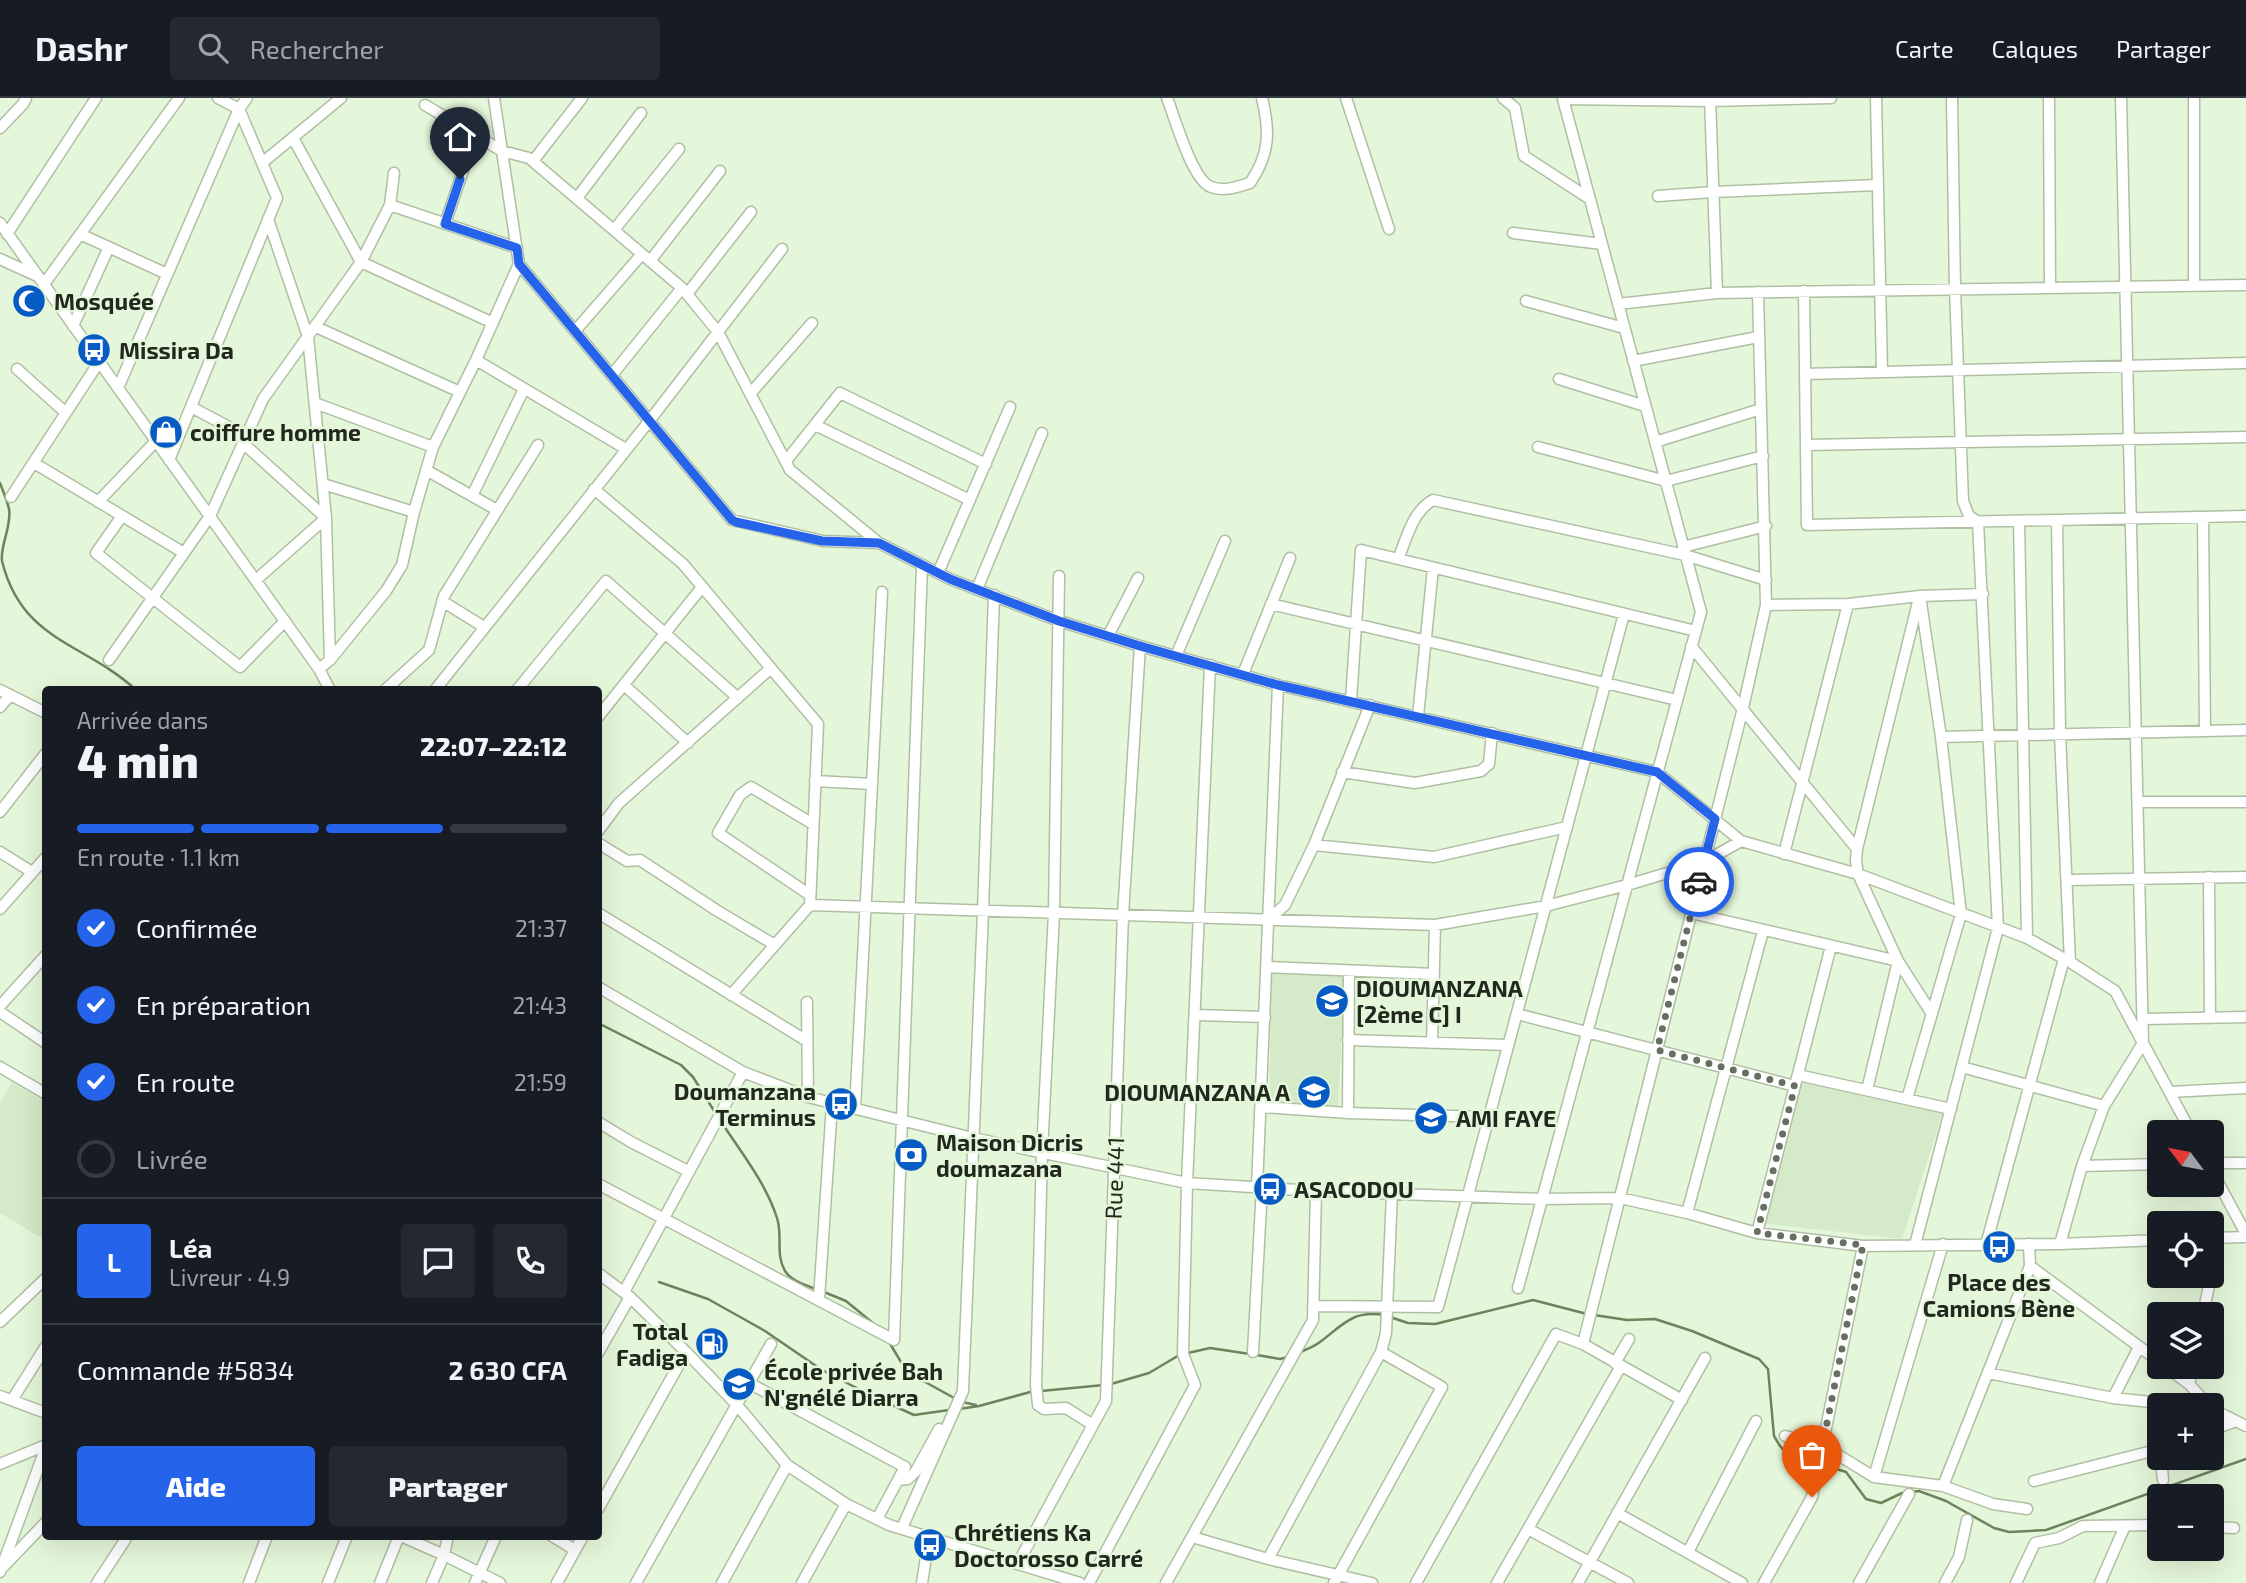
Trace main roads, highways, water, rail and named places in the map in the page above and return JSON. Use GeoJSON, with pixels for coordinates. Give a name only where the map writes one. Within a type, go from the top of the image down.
{"type":"FeatureCollection","features":[{"type":"Feature","properties":{"kind":"waterway"},"geometry":{"type":"LineString","coordinates":[[0,483],[9,515],[2,561],[11,588],[24,609],[39,625],[57,638],[131,686]]}},
{"type":"Feature","properties":{"kind":"waterway"},"geometry":{"type":"LineString","coordinates":[[602,1025],[681,1065],[693,1077],[716,1114]]}},
{"type":"Feature","properties":{"kind":"waterway"},"geometry":{"type":"LineString","coordinates":[[720,1120],[752,1168],[772,1205],[779,1225],[780,1258],[785,1271],[796,1281],[818,1290]]}},
{"type":"Feature","properties":{"kind":"waterway"},"geometry":{"type":"LineString","coordinates":[[659,1282],[708,1299],[765,1331],[822,1370],[914,1415],[949,1410]]}},
{"type":"Feature","properties":{"kind":"waterway"},"geometry":{"type":"LineString","coordinates":[[824,1292],[846,1301],[879,1328]]}},
{"type":"Feature","properties":{"kind":"waterway"},"geometry":{"type":"LineString","coordinates":[[1390,1317],[1408,1323],[1435,1324],[1533,1300],[1587,1314]]}},
{"type":"Feature","properties":{"kind":"waterway"},"geometry":{"type":"LineString","coordinates":[[1301,1352],[1349,1320],[1364,1315],[1384,1315]]}},
{"type":"Feature","properties":{"kind":"waterway"},"geometry":{"type":"LineString","coordinates":[[1594,1315],[1627,1320],[1655,1319],[1759,1359],[1768,1369],[1774,1436],[1789,1456],[1817,1464]]}},
{"type":"Feature","properties":{"kind":"waterway"},"geometry":{"type":"LineString","coordinates":[[889,1342],[907,1372],[956,1399]]}},
{"type":"Feature","properties":{"kind":"waterway"},"geometry":{"type":"LineString","coordinates":[[1188,1353],[1210,1348],[1250,1354]]}},
{"type":"Feature","properties":{"kind":"waterway"},"geometry":{"type":"LineString","coordinates":[[1111,1384],[1149,1373],[1181,1354]]}},
{"type":"Feature","properties":{"kind":"waterway"},"geometry":{"type":"LineString","coordinates":[[1257,1355],[1280,1359],[1288,1357]]}},
{"type":"Feature","properties":{"kind":"waterway"},"geometry":{"type":"LineString","coordinates":[[1041,1391],[1104,1385]]}},
{"type":"Feature","properties":{"kind":"waterway"},"geometry":{"type":"LineString","coordinates":[[959,1409],[1034,1391]]}},
{"type":"Feature","properties":{"kind":"waterway"},"geometry":{"type":"LineString","coordinates":[[962,1402],[976,1405]]}},
{"type":"Feature","properties":{"kind":"waterway"},"geometry":{"type":"LineString","coordinates":[[1824,1465],[1846,1472],[1866,1499],[1881,1503],[1902,1493],[1919,1491],[1946,1501],[1994,1528],[2009,1532],[2046,1530],[2246,1459]]}},
{"type":"Feature","properties":{"kind":"place","name":"Mosquée"},"geometry":{"type":"Point","coordinates":[29,301]}},
{"type":"Feature","properties":{"kind":"place","name":"Missira Da"},"geometry":{"type":"Point","coordinates":[94,350]}},
{"type":"Feature","properties":{"kind":"place","name":"coiffure homme"},"geometry":{"type":"Point","coordinates":[166,432]}},
{"type":"Feature","properties":{"kind":"place","name":"DIOUMANZANA [2ème C] I"},"geometry":{"type":"Point","coordinates":[1332,1001]}},
{"type":"Feature","properties":{"kind":"place","name":"DIOUMANZANA A"},"geometry":{"type":"Point","coordinates":[1314,1092]}},
{"type":"Feature","properties":{"kind":"place","name":"Doumanzana Terminus"},"geometry":{"type":"Point","coordinates":[841,1104]}},
{"type":"Feature","properties":{"kind":"place","name":"AMI FAYE"},"geometry":{"type":"Point","coordinates":[1431,1118]}},
{"type":"Feature","properties":{"kind":"place","name":"Maison Dicris doumazana"},"geometry":{"type":"Point","coordinates":[911,1155]}},
{"type":"Feature","properties":{"kind":"place","name":"ASACODOU"},"geometry":{"type":"Point","coordinates":[1270,1189]}},
{"type":"Feature","properties":{"kind":"place","name":"Place des Camions Bène"},"geometry":{"type":"Point","coordinates":[1999,1247]}},
{"type":"Feature","properties":{"kind":"place","name":"Total Fadiga"},"geometry":{"type":"Point","coordinates":[712,1344]}},
{"type":"Feature","properties":{"kind":"place","name":"École privée Bah N'gnélé Diarra"},"geometry":{"type":"Point","coordinates":[739,1384]}},
{"type":"Feature","properties":{"kind":"place","name":"Chrétiens Ka Doctorosso Carré"},"geometry":{"type":"Point","coordinates":[930,1545]}}]}
